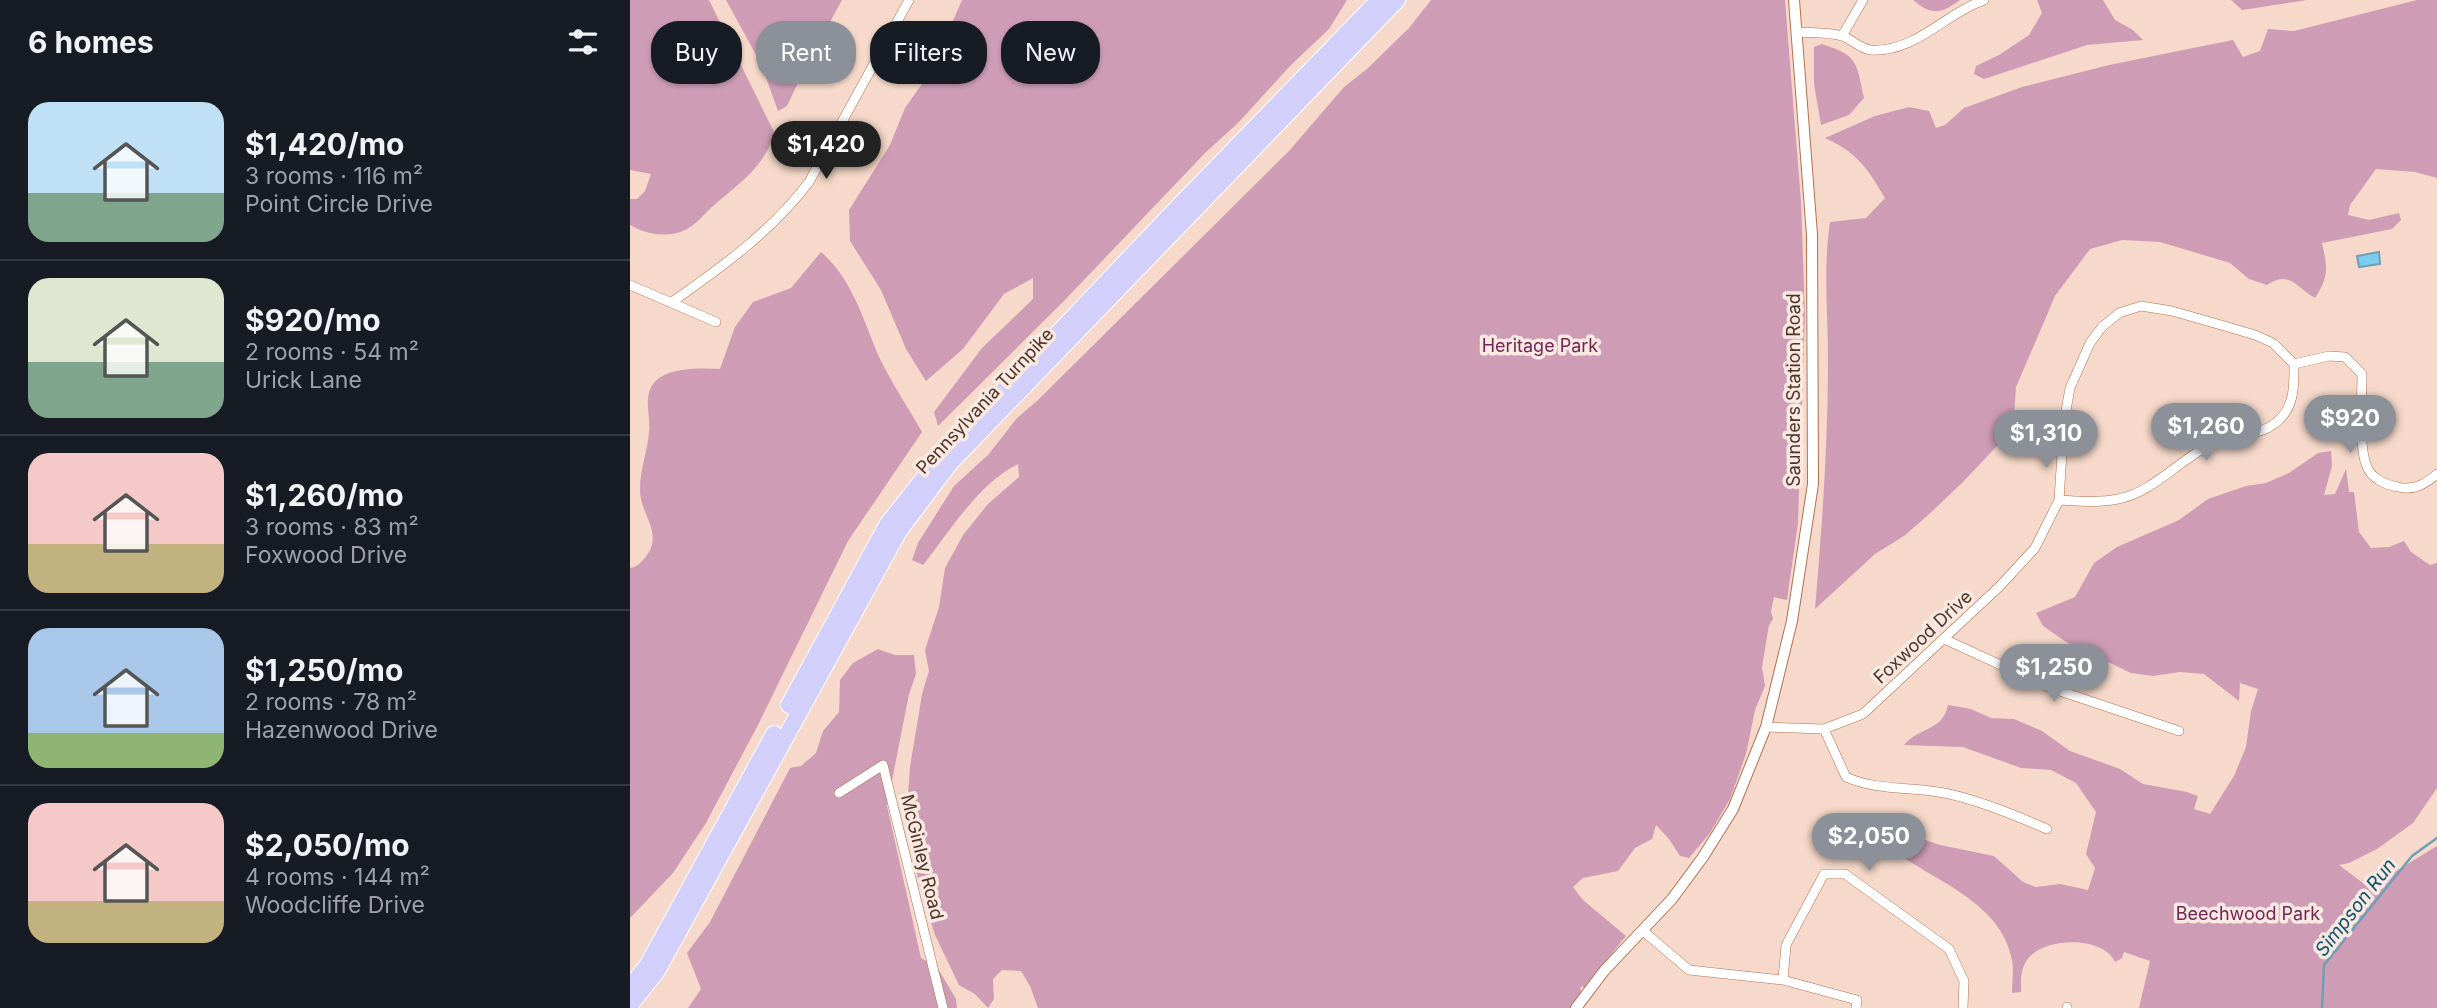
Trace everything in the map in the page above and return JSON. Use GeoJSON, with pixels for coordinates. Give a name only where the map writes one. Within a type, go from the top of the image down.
{"type":"FeatureCollection","features":[{"type":"Feature","properties":{"kind":"highway","name":"Pennsylvania Turnpike"},"geometry":{"type":"LineString","coordinates":[[630,987],[647,966],[887,525],[942,455],[1380,0]]}},
{"type":"Feature","properties":{"kind":"highway","name":"Pennsylvania Turnpike"},"geometry":{"type":"LineString","coordinates":[[630,1005],[657,971],[899,531],[950,463],[1397,0]]}},
{"type":"Feature","properties":{"kind":"street"},"geometry":{"type":"LineString","coordinates":[[672,302],[724,265],[797,198],[809,182],[909,0]]}},
{"type":"Feature","properties":{"kind":"street","name":"Saunders Station Road"},"geometry":{"type":"LineString","coordinates":[[1576,1008],[1604,971],[1672,899],[1733,809],[1766,727],[1792,621],[1813,484],[1812,235],[1794,0]]}},
{"type":"Feature","properties":{"kind":"street"},"geometry":{"type":"LineString","coordinates":[[1842,36],[1863,0]]}},
{"type":"Feature","properties":{"kind":"street"},"geometry":{"type":"LineString","coordinates":[[1798,33],[1842,36],[1868,50],[1896,47],[1912,41],[1972,4],[1984,0]]}},
{"type":"Feature","properties":{"kind":"street"},"geometry":{"type":"LineString","coordinates":[[631,289],[672,302],[716,322]]}},
{"type":"Feature","properties":{"kind":"street","name":"Foxwood Drive"},"geometry":{"type":"LineString","coordinates":[[1766,727],[1824,729],[1863,714],[2000,586],[2035,548],[2059,500],[2064,422],[2070,388],[2090,343],[2102,327],[2119,313],[2141,306],[2172,311],[2242,331],[2273,343],[2294,364]]}},
{"type":"Feature","properties":{"kind":"street"},"geometry":{"type":"LineString","coordinates":[[2059,500],[2091,502],[2120,499],[2144,489],[2202,449],[2222,440],[2264,431],[2281,418],[2294,394],[2294,364],[2329,356],[2345,357],[2362,374],[2362,436],[2367,468],[2384,484],[2404,489],[2425,485],[2437,474]]}},
{"type":"Feature","properties":{"kind":"street"},"geometry":{"type":"LineString","coordinates":[[1944,639],[2050,688],[2179,731]]}},
{"type":"Feature","properties":{"kind":"street"},"geometry":{"type":"LineString","coordinates":[[1824,729],[1846,776],[1855,781],[1864,785],[1941,792],[2014,815],[2047,829]]}},
{"type":"Feature","properties":{"kind":"street","name":"McGinley Road"},"geometry":{"type":"LineString","coordinates":[[839,793],[883,765],[943,1008]]}},
{"type":"Feature","properties":{"kind":"street"},"geometry":{"type":"LineString","coordinates":[[1783,979],[1786,945],[1824,874],[1845,874],[1949,949],[1964,981],[1963,1008]]}},
{"type":"Feature","properties":{"kind":"street"},"geometry":{"type":"LineString","coordinates":[[1642,930],[1689,970],[1783,979],[1857,1000],[1856,1008]]}},
{"type":"Feature","properties":{"kind":"green space"},"geometry":{"type":"Polygon","coordinates":[[[630,0],[709,0],[719,21],[651,21],[651,84],[742,84],[742,67],[774,132],[765,155],[749,174],[695,223],[687,229],[670,234],[642,231],[630,225],[630,199],[637,199],[645,191],[651,174],[630,170],[630,0]]]}},
{"type":"Feature","properties":{"kind":"green space"},"geometry":{"type":"Polygon","coordinates":[[[726,0],[842,0],[831,21],[756,21],[756,55],[742,29],[742,21],[737,21],[726,0]]]}},
{"type":"Feature","properties":{"kind":"green space"},"geometry":{"type":"Polygon","coordinates":[[[962,0],[1347,0],[1329,29],[938,426],[934,412],[982,348],[1033,299],[1033,278],[1004,294],[963,349],[926,381],[906,349],[881,290],[850,241],[849,210],[890,145],[905,108],[922,84],[987,84],[987,21],[953,21],[962,0]]]}},
{"type":"Feature","properties":{"kind":"green space","name":"Heritage Park"},"geometry":{"type":"Polygon","coordinates":[[[1431,0],[1785,0],[1801,202],[1805,316],[1798,523],[1787,600],[1774,597],[1771,611],[1773,619],[1769,625],[1762,667],[1765,686],[1755,710],[1746,754],[1730,799],[1710,833],[1689,858],[1680,856],[1656,825],[1652,839],[1635,848],[1618,871],[1583,878],[1573,887],[1583,900],[1626,936],[1584,988],[1582,986],[1582,991],[1571,1008],[1038,1008],[1021,971],[1002,970],[993,979],[994,999],[988,1008],[975,994],[959,985],[935,935],[920,887],[906,823],[910,767],[922,694],[929,671],[925,650],[939,607],[945,568],[963,535],[988,504],[1019,477],[1018,464],[1003,473],[977,496],[923,565],[912,560],[918,543],[954,486],[988,455],[1017,418],[1289,151],[1344,87],[1409,28],[1431,0]]]}},
{"type":"Feature","properties":{"kind":"green space"},"geometry":{"type":"Polygon","coordinates":[[[1913,0],[1960,0],[1942,10],[1931,11],[1913,0]]]}},
{"type":"Feature","properties":{"kind":"green space"},"geometry":{"type":"Polygon","coordinates":[[[2037,0],[2103,0],[2115,20],[2133,30],[2143,40],[2087,45],[1984,79],[1974,74],[1976,66],[1999,55],[2029,35],[2042,13],[2037,0]]]}},
{"type":"Feature","properties":{"kind":"green space"},"geometry":{"type":"Polygon","coordinates":[[[2231,0],[2307,0],[2242,10],[2231,0]]]}},
{"type":"Feature","properties":{"kind":"green space"},"geometry":{"type":"Polygon","coordinates":[[[2417,0],[2437,0],[2437,178],[2415,172],[2376,169],[2350,205],[2348,215],[2369,220],[2399,213],[2401,220],[2392,229],[2322,243],[2326,271],[2315,298],[2287,280],[2282,279],[2267,285],[2249,279],[2230,263],[2160,242],[2122,240],[2090,249],[2055,296],[2016,387],[2013,429],[1927,516],[1904,536],[1875,554],[1815,609],[1827,423],[1826,274],[1830,222],[1866,218],[1885,198],[1861,162],[1846,149],[1825,138],[1875,116],[1909,107],[1929,111],[1936,128],[1945,125],[1964,108],[2022,87],[2109,65],[2233,40],[2243,57],[2260,51],[2268,29],[2294,31],[2417,0]]]}},
{"type":"Feature","properties":{"kind":"green space"},"geometry":{"type":"Polygon","coordinates":[[[1822,44],[1843,52],[1854,62],[1864,98],[1849,115],[1821,125],[1814,84],[1814,47],[1822,44]]]}},
{"type":"Feature","properties":{"kind":"green space"},"geometry":{"type":"Polygon","coordinates":[[[768,84],[797,84],[787,106],[778,111],[768,84]]]}},
{"type":"Feature","properties":{"kind":"green space"},"geometry":{"type":"Polygon","coordinates":[[[821,252],[850,289],[881,361],[922,432],[848,541],[759,723],[706,823],[673,873],[630,918],[630,568],[643,560],[653,542],[640,489],[649,427],[648,398],[657,380],[666,374],[687,369],[720,369],[735,327],[753,302],[791,288],[821,252]]]}},
{"type":"Feature","properties":{"kind":"green space","name":"Beechwood Park"},"geometry":{"type":"Polygon","coordinates":[[[2331,451],[2332,466],[2324,495],[2335,494],[2346,469],[2349,492],[2354,492],[2359,532],[2371,548],[2389,547],[2404,541],[2411,552],[2430,565],[2437,563],[2437,788],[2413,823],[2377,849],[2339,865],[2375,892],[2386,877],[2437,846],[2437,1008],[2139,1008],[2150,961],[2124,952],[2122,958],[2115,962],[2108,953],[2098,947],[2072,942],[2058,943],[2035,952],[2023,968],[2021,992],[2012,993],[2012,960],[2005,939],[1994,922],[1962,893],[1889,847],[1899,831],[1940,845],[1994,856],[2023,882],[2036,887],[2060,884],[2088,890],[2095,868],[2086,854],[2096,812],[2076,783],[2051,770],[2021,768],[1963,747],[1904,745],[1941,720],[1948,705],[1971,709],[1991,718],[2014,719],[2042,731],[2070,751],[2120,769],[2143,784],[2198,796],[2194,809],[2210,814],[2234,776],[2246,747],[2251,711],[2258,689],[2240,683],[2239,701],[2204,674],[2180,672],[2153,676],[2131,673],[2066,642],[2043,626],[2036,613],[2075,597],[2094,563],[2117,547],[2179,520],[2208,499],[2246,486],[2266,483],[2289,473],[2318,453],[2331,451]]]}},
{"type":"Feature","properties":{"kind":"green space"},"geometry":{"type":"Polygon","coordinates":[[[878,649],[895,655],[914,655],[916,674],[909,694],[887,806],[921,958],[937,967],[956,999],[957,1008],[688,1008],[701,989],[687,953],[710,922],[790,768],[801,766],[816,753],[823,731],[839,712],[840,680],[853,663],[878,649]]]}},
{"type":"Feature","properties":{"kind":"water"},"geometry":{"type":"Polygon","coordinates":[[[2379,252],[2380,264],[2359,267],[2357,256],[2379,252]]]}},
{"type":"Feature","properties":{"kind":"waterway","name":"Simpson Run"},"geometry":{"type":"LineString","coordinates":[[2322,1008],[2324,965],[2412,856],[2437,838]]}}]}
